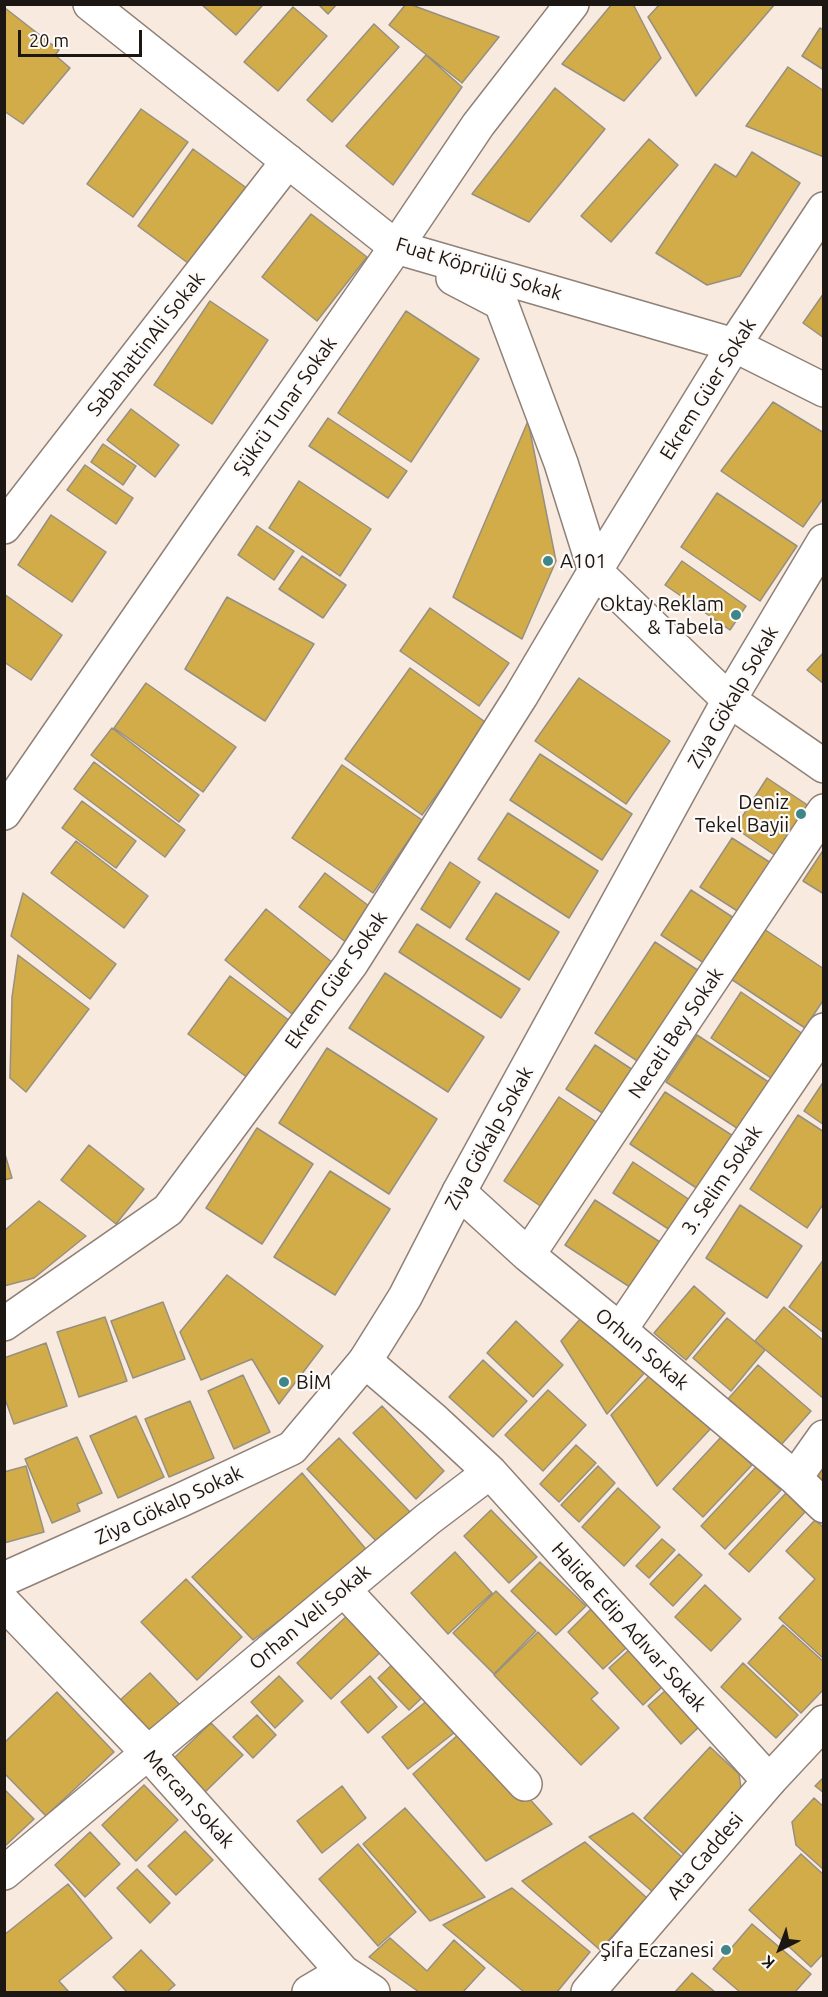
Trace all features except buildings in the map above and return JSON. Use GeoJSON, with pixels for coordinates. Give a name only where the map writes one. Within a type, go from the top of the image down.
{"type":"FeatureCollection","features":[{"type":"Feature","properties":{"kind":"street","name":"Fuat Köprülü Sokak"},"geometry":{"type":"LineString","coordinates":[[90,4],[396,247],[734,345],[824,390]]}},
{"type":"Feature","properties":{"kind":"street","name":"Şükrü Tunar Sokak"},"geometry":{"type":"LineString","coordinates":[[4,813],[478,125],[572,4]]}},
{"type":"Feature","properties":{"kind":"street","name":"SabahattinAli Sokak"},"geometry":{"type":"LineString","coordinates":[[4,527],[288,161]]}},
{"type":"Feature","properties":{"kind":"street","name":"Ekrem Güer Sokak"},"geometry":{"type":"LineString","coordinates":[[4,1324],[168,1210],[351,964],[521,696],[734,345],[824,209]]}},
{"type":"Feature","properties":{"kind":"street"},"geometry":{"type":"LineString","coordinates":[[396,247],[501,303],[561,463],[595,571],[729,700],[824,766]]}},
{"type":"Feature","properties":{"kind":"street","name":"Ziya Gökalp Sokak"},"geometry":{"type":"LineString","coordinates":[[4,1579],[292,1448],[365,1361],[405,1297],[459,1192],[729,700],[824,541]]}},
{"type":"Feature","properties":{"kind":"street","name":"Necati Bey Sokak"},"geometry":{"type":"LineString","coordinates":[[528,1255],[824,811]]}},
{"type":"Feature","properties":{"kind":"street","name":"3. Selim Sokak"},"geometry":{"type":"LineString","coordinates":[[620,1329],[824,1030]]}},
{"type":"Feature","properties":{"kind":"street","name":"Orhun Sokak"},"geometry":{"type":"LineString","coordinates":[[459,1192],[528,1255],[620,1329],[795,1478],[824,1506]]}},
{"type":"Feature","properties":{"kind":"street"},"geometry":{"type":"LineString","coordinates":[[365,1361],[490,1472]]}},
{"type":"Feature","properties":{"kind":"street"},"geometry":{"type":"LineString","coordinates":[[795,1478],[824,1437]]}},
{"type":"Feature","properties":{"kind":"street","name":"Orhan Veli Sokak"},"geometry":{"type":"LineString","coordinates":[[4,1873],[428,1519],[490,1472]]}},
{"type":"Feature","properties":{"kind":"street","name":"Halide Edip Adıvar Sokak"},"geometry":{"type":"LineString","coordinates":[[490,1472],[769,1781]]}},
{"type":"Feature","properties":{"kind":"street"},"geometry":{"type":"LineString","coordinates":[[344,1590],[525,1784]]}},
{"type":"Feature","properties":{"kind":"street","name":"Mercan Sokak"},"geometry":{"type":"LineString","coordinates":[[4,1604],[147,1752],[343,1972],[373,1992]]}},
{"type":"Feature","properties":{"kind":"street","name":"Ata Caddesi"},"geometry":{"type":"LineString","coordinates":[[588,1992],[769,1781],[824,1722]]}},
{"type":"Feature","properties":{"kind":"street"},"geometry":{"type":"LineString","coordinates":[[309,1992],[343,1972]]}},
{"type":"Feature","properties":{"kind":"place","name":"A101"},"geometry":{"type":"Point","coordinates":[548,561]}},
{"type":"Feature","properties":{"kind":"place","name":"Oktay Reklam & Tabela"},"geometry":{"type":"Point","coordinates":[736,615]}},
{"type":"Feature","properties":{"kind":"place","name":"Deniz Tekel Bayii"},"geometry":{"type":"Point","coordinates":[801,814]}},
{"type":"Feature","properties":{"kind":"place","name":"BİM"},"geometry":{"type":"Point","coordinates":[284,1382]}},
{"type":"Feature","properties":{"kind":"place","name":"Şifa Eczanesi"},"geometry":{"type":"Point","coordinates":[726,1950]}}]}
